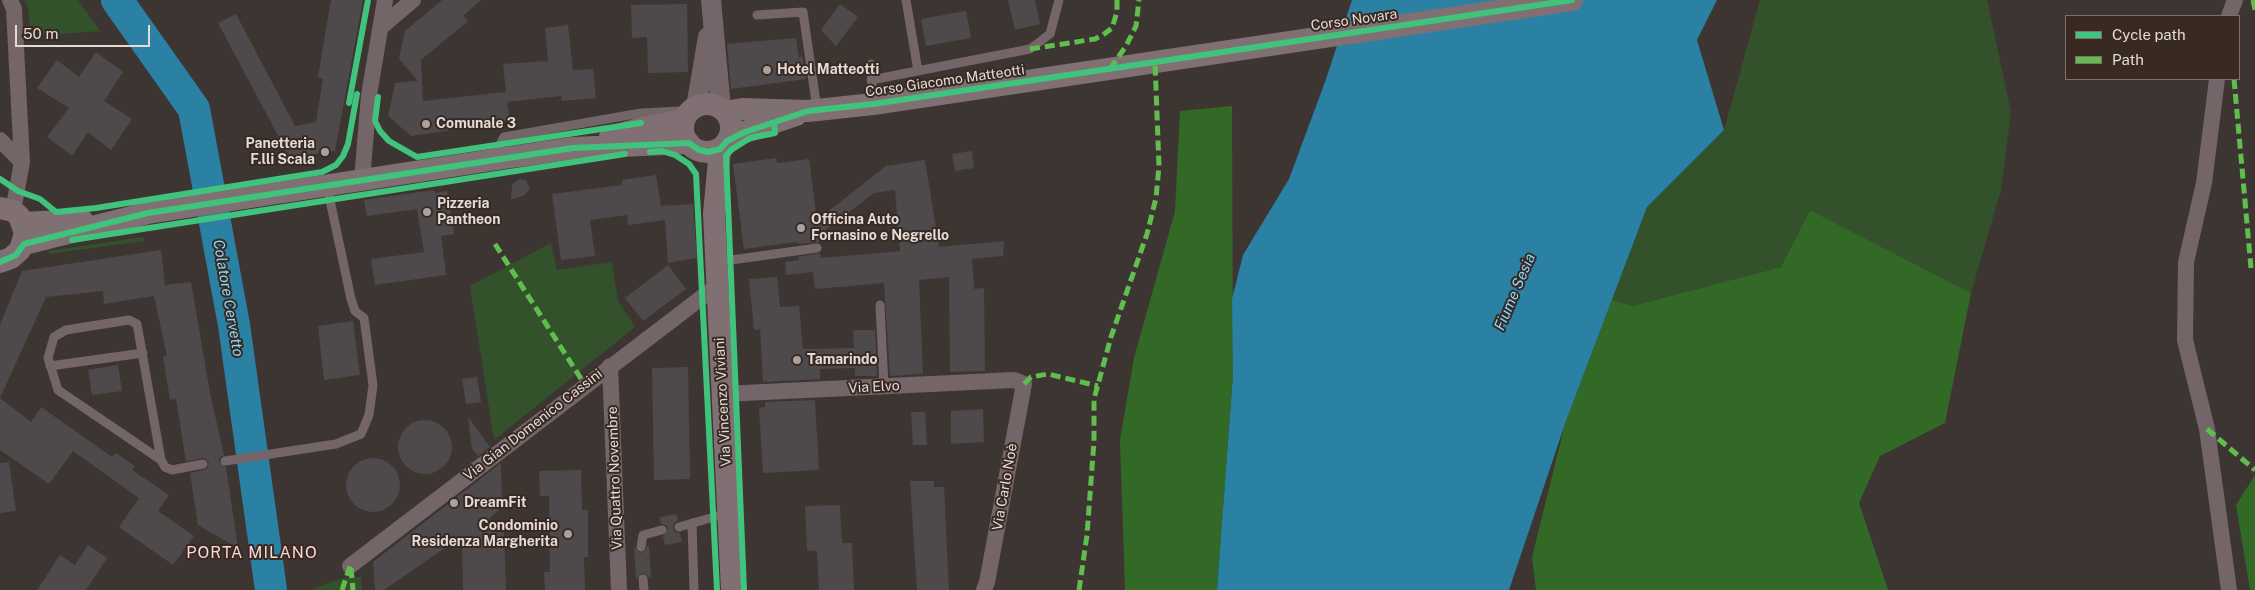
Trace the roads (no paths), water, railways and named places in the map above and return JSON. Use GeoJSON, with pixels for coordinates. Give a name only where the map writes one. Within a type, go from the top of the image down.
{"type":"FeatureCollection","features":[{"type":"Feature","properties":{"kind":"main road","name":"Corso Novara"},"geometry":{"type":"LineString","coordinates":[[1170,60],[1572,0]]}},
{"type":"Feature","properties":{"kind":"main road","name":"Corso Giacomo Matteotti"},"geometry":{"type":"LineString","coordinates":[[723,110],[812,111],[873,104],[1170,60]]}},
{"type":"Feature","properties":{"kind":"main road"},"geometry":{"type":"LineString","coordinates":[[710,104],[723,110],[731,127],[709,146],[684,132],[691,112],[710,104]]}},
{"type":"Feature","properties":{"kind":"main road","name":"Corso Giacomo Matteotti"},"geometry":{"type":"LineString","coordinates":[[15,222],[123,218],[573,148],[709,146],[745,132],[812,111]]}},
{"type":"Feature","properties":{"kind":"main road","name":"Corso Giacomo Matteotti"},"geometry":{"type":"LineString","coordinates":[[573,148],[691,112]]}},
{"type":"Feature","properties":{"kind":"main road","name":"Via Vincenzo Viviani"},"geometry":{"type":"LineString","coordinates":[[709,146],[718,286],[732,590]]}},
{"type":"Feature","properties":{"kind":"main road"},"geometry":{"type":"LineString","coordinates":[[2,265],[16,255],[15,222]]}},
{"type":"Feature","properties":{"kind":"street"},"geometry":{"type":"LineString","coordinates":[[10,0],[14,9],[22,162],[15,222]]}},
{"type":"Feature","properties":{"kind":"street"},"geometry":{"type":"LineString","coordinates":[[362,180],[369,96],[385,0]]}},
{"type":"Feature","properties":{"kind":"street"},"geometry":{"type":"LineString","coordinates":[[380,28],[413,0]]}},
{"type":"Feature","properties":{"kind":"street"},"geometry":{"type":"LineString","coordinates":[[2229,15],[2235,0]]}},
{"type":"Feature","properties":{"kind":"street"},"geometry":{"type":"LineString","coordinates":[[711,8],[723,110]]}},
{"type":"Feature","properties":{"kind":"street"},"geometry":{"type":"LineString","coordinates":[[691,112],[711,8]]}},
{"type":"Feature","properties":{"kind":"street"},"geometry":{"type":"LineString","coordinates":[[2217,80],[2204,183],[2186,262],[2185,340],[2207,429],[2229,590]]}},
{"type":"Feature","properties":{"kind":"street"},"geometry":{"type":"LineString","coordinates":[[0,140],[22,162]]}},
{"type":"Feature","properties":{"kind":"street","name":"Via Gian Domenico Cassini"},"geometry":{"type":"LineString","coordinates":[[350,566],[610,366],[718,286]]}},
{"type":"Feature","properties":{"kind":"street","name":"Via Quattro Novembre"},"geometry":{"type":"LineString","coordinates":[[610,366],[619,590]]}},
{"type":"Feature","properties":{"kind":"street","name":"Via Elvo"},"geometry":{"type":"LineString","coordinates":[[723,394],[1014,380],[1024,384]]}},
{"type":"Feature","properties":{"kind":"street","name":"Via Carlo Noè"},"geometry":{"type":"LineString","coordinates":[[984,590],[1024,384]]}},
{"type":"Feature","properties":{"kind":"lane"},"geometry":{"type":"LineString","coordinates":[[906,0],[918,71]]}},
{"type":"Feature","properties":{"kind":"lane"},"geometry":{"type":"LineString","coordinates":[[871,80],[1030,49],[1050,34],[1059,0]]}},
{"type":"Feature","properties":{"kind":"lane"},"geometry":{"type":"LineString","coordinates":[[757,15],[803,12],[812,111]]}},
{"type":"Feature","properties":{"kind":"lane"},"geometry":{"type":"LineString","coordinates":[[871,64],[873,104]]}},
{"type":"Feature","properties":{"kind":"lane"},"geometry":{"type":"LineString","coordinates":[[498,159],[498,148],[504,137],[641,113],[691,112]]}},
{"type":"Feature","properties":{"kind":"lane"},"geometry":{"type":"LineString","coordinates":[[229,460],[336,444],[360,434],[369,414],[373,385],[364,318],[355,312],[351,299],[328,186]]}},
{"type":"Feature","properties":{"kind":"lane"},"geometry":{"type":"LineString","coordinates":[[716,262],[818,248]]}},
{"type":"Feature","properties":{"kind":"lane"},"geometry":{"type":"LineString","coordinates":[[880,305],[884,386]]}},
{"type":"Feature","properties":{"kind":"lane"},"geometry":{"type":"LineString","coordinates":[[161,460],[58,390],[48,358],[54,338],[66,330],[129,320],[137,324],[161,460],[165,467],[172,470],[203,464]]}},
{"type":"Feature","properties":{"kind":"lane"},"geometry":{"type":"LineString","coordinates":[[50,366],[143,353]]}},
{"type":"Feature","properties":{"kind":"lane"},"geometry":{"type":"LineString","coordinates":[[679,527],[728,512]]}},
{"type":"Feature","properties":{"kind":"lane"},"geometry":{"type":"LineString","coordinates":[[692,523],[694,590]]}},
{"type":"Feature","properties":{"kind":"lane"},"geometry":{"type":"LineString","coordinates":[[642,547],[643,535],[662,530]]}},
{"type":"Feature","properties":{"kind":"lane"},"geometry":{"type":"LineString","coordinates":[[643,579],[644,590]]}},
{"type":"Feature","properties":{"kind":"water","name":"Fiume Sesia"},"geometry":{"type":"Polygon","coordinates":[[[1352,0],[1717,0],[1697,40],[1724,130],[1647,207],[1565,424],[1509,590],[1217,590],[1233,374],[1232,299],[1243,255],[1289,179],[1325,82],[1352,0]]]}},
{"type":"Feature","properties":{"kind":"waterway","name":"Colatore Cervetto"},"geometry":{"type":"LineString","coordinates":[[117,0],[194,109],[234,325],[271,590]]}},
{"type":"Feature","properties":{"kind":"place","name":"Hotel Matteotti"},"geometry":{"type":"Point","coordinates":[767,70]}},
{"type":"Feature","properties":{"kind":"place","name":"Comunale 3"},"geometry":{"type":"Point","coordinates":[426,124]}},
{"type":"Feature","properties":{"kind":"place","name":"Panetteria F.lli Scala"},"geometry":{"type":"Point","coordinates":[325,152]}},
{"type":"Feature","properties":{"kind":"place","name":"Pizzeria Pantheon"},"geometry":{"type":"Point","coordinates":[427,212]}},
{"type":"Feature","properties":{"kind":"place","name":"Officina Auto Fornasino e Negrello"},"geometry":{"type":"Point","coordinates":[801,228]}},
{"type":"Feature","properties":{"kind":"place","name":"Tamarindo"},"geometry":{"type":"Point","coordinates":[797,360]}},
{"type":"Feature","properties":{"kind":"place","name":"DreamFit"},"geometry":{"type":"Point","coordinates":[454,503]}},
{"type":"Feature","properties":{"kind":"place","name":"Condominio Residenza Margherita"},"geometry":{"type":"Point","coordinates":[568,534]}},
{"type":"Feature","properties":{"kind":"district","name":"PORTA MILANO"},"geometry":{"type":"Point","coordinates":[252,553]}}]}
